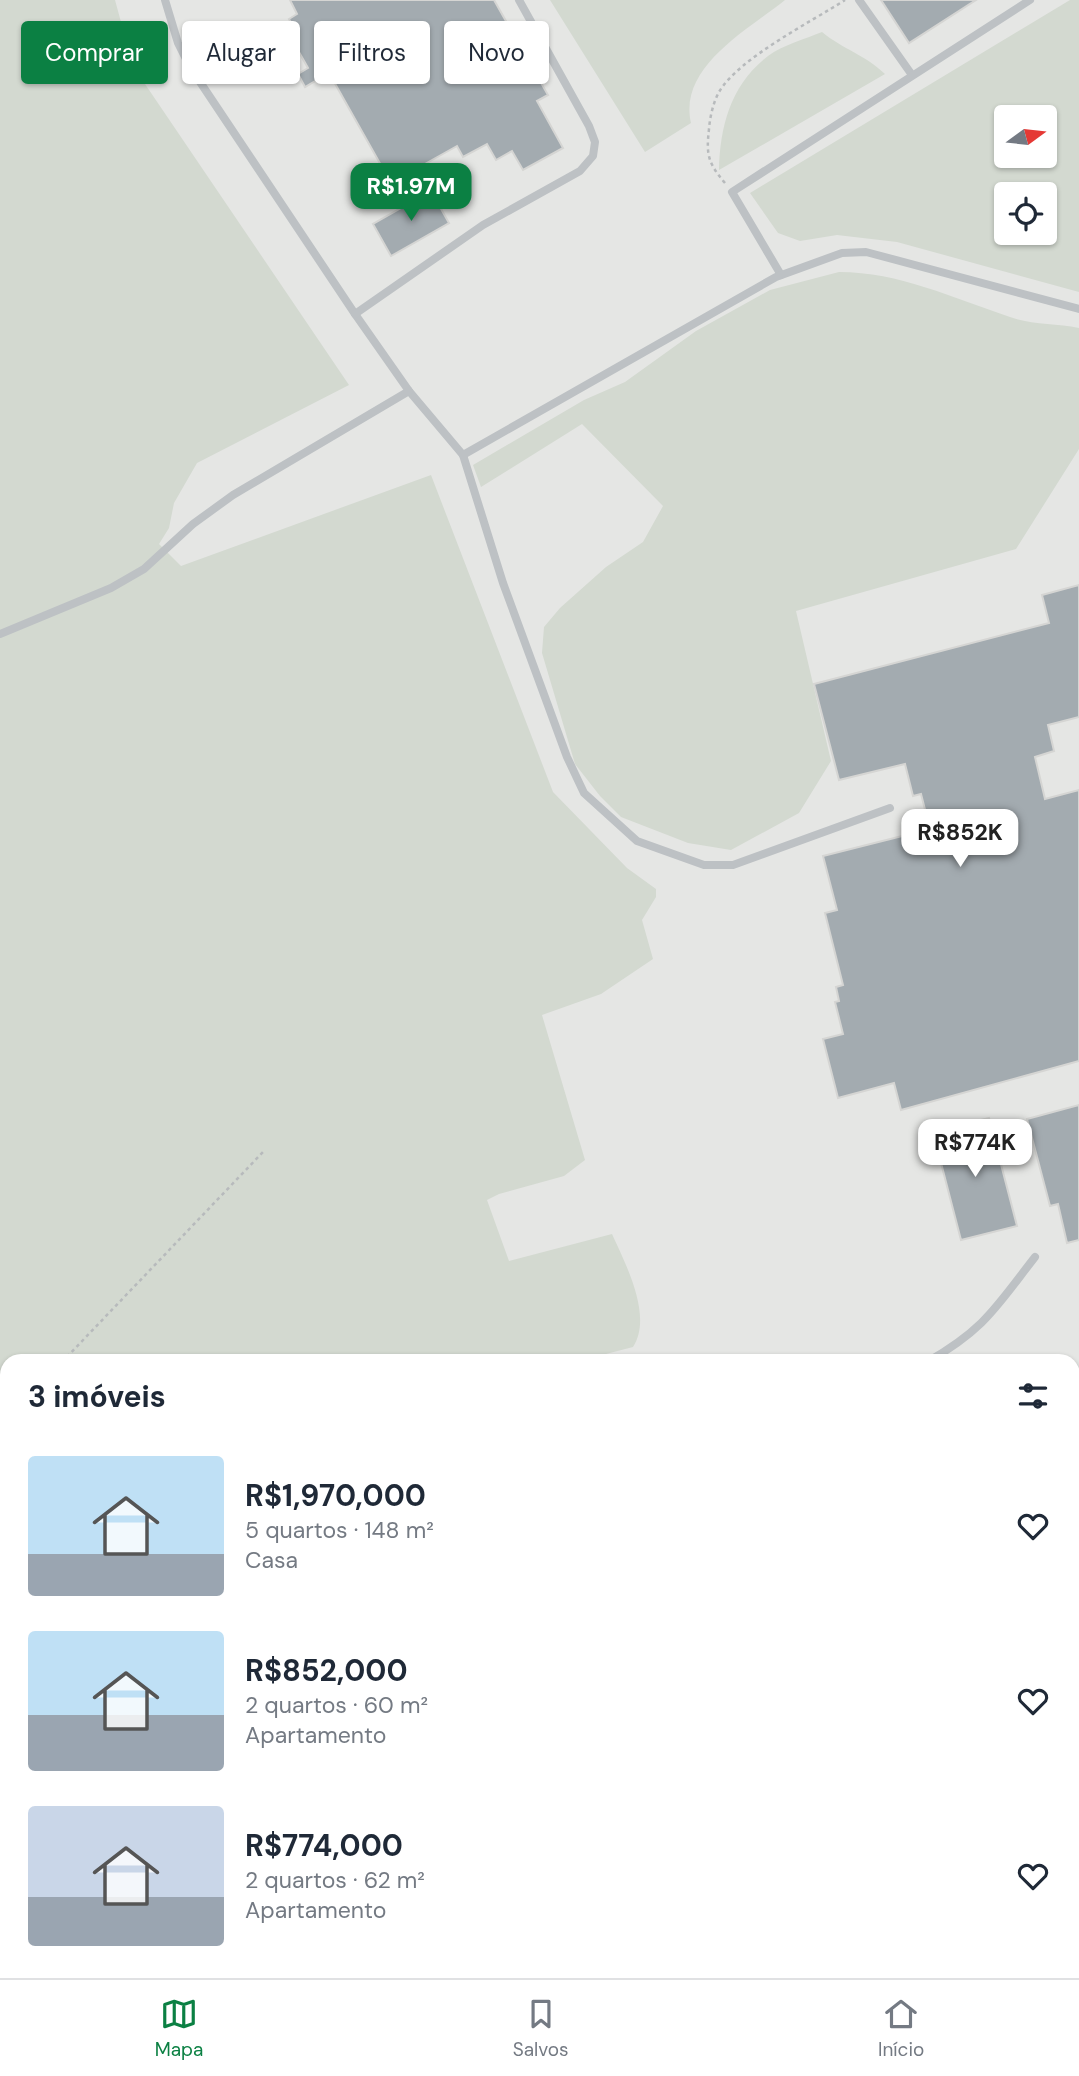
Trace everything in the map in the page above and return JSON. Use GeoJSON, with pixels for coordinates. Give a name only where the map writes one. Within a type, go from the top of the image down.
{"type":"FeatureCollection","features":[{"type":"Feature","properties":{"kind":"lane"},"geometry":{"type":"LineString","coordinates":[[165,0],[178,43],[190,67],[409,391],[463,455],[503,583],[567,757],[584,793],[611,821],[637,841],[704,865],[733,865],[890,807]]}},
{"type":"Feature","properties":{"kind":"lane"},"geometry":{"type":"LineString","coordinates":[[355,314],[483,225],[580,171],[593,156],[595,142],[589,126],[519,0]]}},
{"type":"Feature","properties":{"kind":"lane"},"geometry":{"type":"LineString","coordinates":[[859,0],[912,75]]}},
{"type":"Feature","properties":{"kind":"lane"},"geometry":{"type":"LineString","coordinates":[[781,275],[732,192],[1030,0]]}},
{"type":"Feature","properties":{"kind":"lane"},"geometry":{"type":"LineString","coordinates":[[463,455],[781,275],[842,253],[866,252],[1079,309]]}},
{"type":"Feature","properties":{"kind":"lane"},"geometry":{"type":"LineString","coordinates":[[0,634],[111,587],[144,569],[193,524],[233,495],[409,391]]}},
{"type":"Feature","properties":{"kind":"lane"},"geometry":{"type":"LineString","coordinates":[[941,1354],[968,1338],[999,1307],[1035,1257]]}},
{"type":"Feature","properties":{"kind":"path"},"geometry":{"type":"LineString","coordinates":[[732,192],[710,166],[707,147],[710,116],[719,92],[741,66],[845,0]]}},
{"type":"Feature","properties":{"kind":"path"},"geometry":{"type":"LineString","coordinates":[[70,1354],[262,1152]]}},
{"type":"Feature","properties":{"kind":"shaded area"},"geometry":{"type":"Polygon","coordinates":[[[0,0],[1079,0],[1079,1354],[393,1354],[167,617],[23,84],[168,84],[168,21],[21,21],[21,78],[0,0]]]}},
{"type":"Feature","properties":{"kind":"shaded area"},"geometry":{"type":"Polygon","coordinates":[[[0,0],[115,0],[121,21],[21,21],[21,84],[145,84],[349,385],[197,463],[174,503],[169,528],[159,544],[181,566],[431,475],[553,792],[627,868],[656,889],[656,897],[642,920],[653,959],[601,994],[542,1015],[585,1160],[564,1176],[499,1194],[487,1200],[509,1261],[612,1234],[635,1290],[640,1321],[633,1347],[606,1354],[0,1354],[0,0]]]}},
{"type":"Feature","properties":{"kind":"shaded area"},"geometry":{"type":"Polygon","coordinates":[[[550,0],[785,0],[736,37],[705,67],[695,84],[690,103],[691,123],[645,152],[550,0]]]}},
{"type":"Feature","properties":{"kind":"shaded area"},"geometry":{"type":"Polygon","coordinates":[[[1070,0],[1079,0],[1079,292],[897,242],[837,235],[800,241],[778,233],[750,193],[1070,0]]]}},
{"type":"Feature","properties":{"kind":"shaded area"},"geometry":{"type":"Polygon","coordinates":[[[822,32],[885,74],[719,170],[725,122],[736,93],[745,79],[774,52],[822,32]]]}},
{"type":"Feature","properties":{"kind":"shaded area"},"geometry":{"type":"Polygon","coordinates":[[[839,272],[883,276],[947,294],[1018,320],[1079,328],[1079,449],[1016,549],[796,611],[831,761],[799,813],[731,850],[688,843],[621,817],[575,764],[542,653],[544,627],[560,608],[606,567],[643,542],[663,506],[582,424],[481,487],[473,465],[584,400],[625,382],[696,331],[770,290],[839,272]]]}},
{"type":"Feature","properties":{"kind":"building"},"geometry":{"type":"Polygon","coordinates":[[[290,0],[494,0],[506,21],[444,21],[444,84],[542,84],[548,95],[537,101],[563,148],[523,170],[512,151],[496,160],[487,144],[463,157],[457,146],[391,183],[335,84],[430,84],[430,21],[314,21],[314,82],[305,87],[300,73],[308,68],[300,54],[300,21],[289,19],[297,14],[290,0]]]}},
{"type":"Feature","properties":{"kind":"building"},"geometry":{"type":"Polygon","coordinates":[[[881,0],[976,0],[909,43],[881,0]]]}},
{"type":"Feature","properties":{"kind":"building"},"geometry":{"type":"Polygon","coordinates":[[[431,191],[449,223],[391,256],[373,224],[431,191]]]}},
{"type":"Feature","properties":{"kind":"building"},"geometry":{"type":"Polygon","coordinates":[[[1079,585],[1079,717],[1048,725],[1054,751],[1035,757],[1045,799],[1079,790],[1079,1061],[901,1110],[894,1083],[838,1098],[823,1039],[843,1034],[835,1002],[839,1001],[836,987],[843,985],[825,913],[837,910],[823,856],[930,829],[921,794],[913,796],[905,764],[839,780],[814,684],[1049,623],[1042,595],[1079,585]]]}},
{"type":"Feature","properties":{"kind":"building"},"geometry":{"type":"Polygon","coordinates":[[[1079,1105],[1079,1240],[1067,1243],[1058,1204],[1050,1206],[1027,1119],[1079,1105]]]}},
{"type":"Feature","properties":{"kind":"building"},"geometry":{"type":"Polygon","coordinates":[[[989,1118],[1017,1226],[961,1240],[933,1132],[989,1118]]]}}]}
